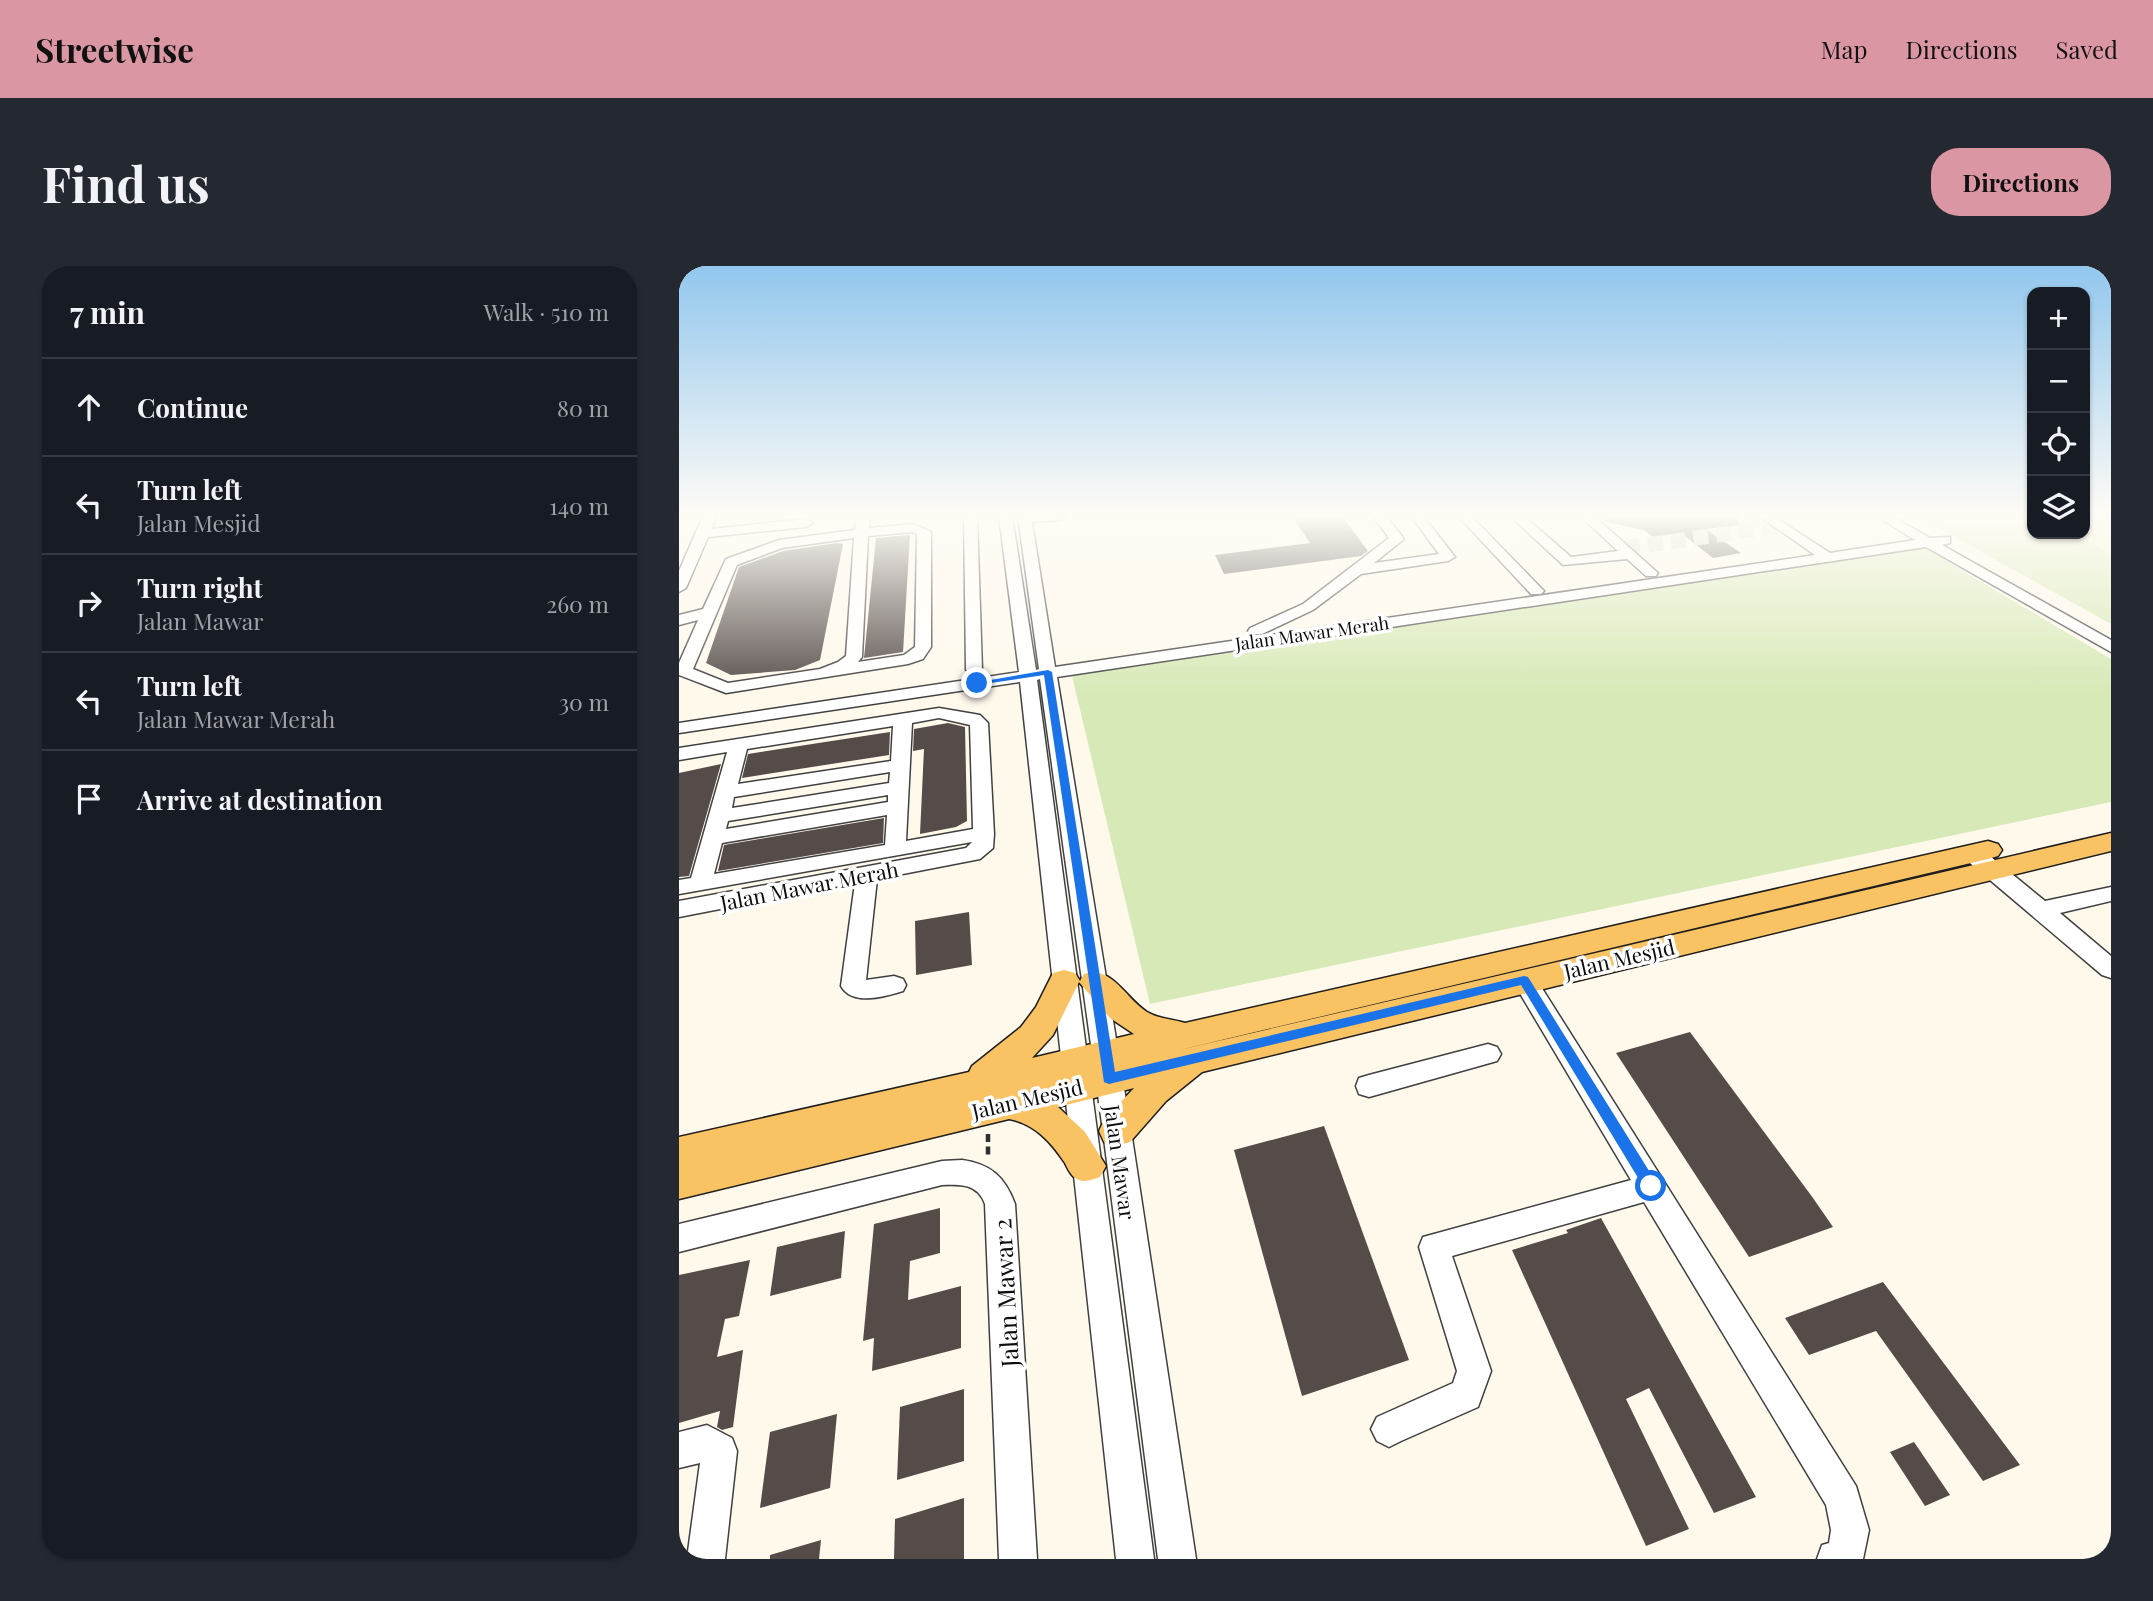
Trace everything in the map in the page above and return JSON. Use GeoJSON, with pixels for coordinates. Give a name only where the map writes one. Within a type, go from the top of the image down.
{"type":"FeatureCollection","features":[{"type":"Feature","properties":{"kind":"main road","name":"Jalan Mesjid"},"geometry":{"type":"LineString","coordinates":[[1208,1042],[1524,980],[1982,862],[2111,821]]}},
{"type":"Feature","properties":{"kind":"main road","name":"Jalan Mesjid"},"geometry":{"type":"LineString","coordinates":[[679,1183],[1091,1069],[1982,862],[2111,842]]}},
{"type":"Feature","properties":{"kind":"main road"},"geometry":{"type":"LineString","coordinates":[[1087,1166],[1069,1136],[1043,1115],[1022,1106],[989,1098],[1079,981],[1137,1024],[1182,1033],[1208,1042],[1154,1091],[1117,1131]]}},
{"type":"Feature","properties":{"kind":"main road","name":"Jalan Mesjid"},"geometry":{"type":"LineString","coordinates":[[679,1153],[989,1098]]}},
{"type":"Feature","properties":{"kind":"street"},"geometry":{"type":"LineString","coordinates":[[724,576],[684,671],[726,688],[824,674],[908,659],[917,655],[923,647],[924,576]]}},
{"type":"Feature","properties":{"kind":"street"},"geometry":{"type":"LineString","coordinates":[[824,674],[843,666],[854,657],[859,576]]}},
{"type":"Feature","properties":{"kind":"street"},"geometry":{"type":"LineString","coordinates":[[972,576],[974,670]]}},
{"type":"Feature","properties":{"kind":"street","name":"Jalan Mawar"},"geometry":{"type":"LineString","coordinates":[[1018,576],[1037,667],[1079,981]]}},
{"type":"Feature","properties":{"kind":"street","name":"Jalan Mawar"},"geometry":{"type":"LineString","coordinates":[[1030,576],[1037,667],[1091,1069],[1087,1166],[1135,1559]]}},
{"type":"Feature","properties":{"kind":"street"},"geometry":{"type":"LineString","coordinates":[[1256,631],[1308,607],[1349,576]]}},
{"type":"Feature","properties":{"kind":"street"},"geometry":{"type":"LineString","coordinates":[[1522,576],[1536,591]]}},
{"type":"Feature","properties":{"kind":"street"},"geometry":{"type":"LineString","coordinates":[[1605,576],[1613,584]]}},
{"type":"Feature","properties":{"kind":"street","name":"Jalan Mawar Merah"},"geometry":{"type":"LineString","coordinates":[[679,728],[1256,631],[1536,591],[1613,584],[1639,576]]}},
{"type":"Feature","properties":{"kind":"street","name":"Jalan Mawar Merah"},"geometry":{"type":"LineString","coordinates":[[679,714],[974,670],[1037,667],[1664,576]]}},
{"type":"Feature","properties":{"kind":"street"},"geometry":{"type":"LineString","coordinates":[[1992,576],[2111,647]]}},
{"type":"Feature","properties":{"kind":"street","name":"Jalan Mawar Merah"},"geometry":{"type":"LineString","coordinates":[[2009,576],[2111,634]]}},
{"type":"Feature","properties":{"kind":"street"},"geometry":{"type":"LineString","coordinates":[[1308,607],[1313,616],[1331,620]]}},
{"type":"Feature","properties":{"kind":"street"},"geometry":{"type":"LineString","coordinates":[[683,616],[708,612]]}},
{"type":"Feature","properties":{"kind":"street"},"geometry":{"type":"LineString","coordinates":[[791,735],[797,710]]}},
{"type":"Feature","properties":{"kind":"street"},"geometry":{"type":"LineString","coordinates":[[679,754],[946,713],[974,719],[979,726],[983,834],[679,887]]}},
{"type":"Feature","properties":{"kind":"street"},"geometry":{"type":"LineString","coordinates":[[895,849],[903,719]]}},
{"type":"Feature","properties":{"kind":"street"},"geometry":{"type":"LineString","coordinates":[[701,883],[713,838],[728,815],[734,791],[739,743]]}},
{"type":"Feature","properties":{"kind":"street"},"geometry":{"type":"LineString","coordinates":[[734,791],[900,765]]}},
{"type":"Feature","properties":{"kind":"street"},"geometry":{"type":"LineString","coordinates":[[875,791],[877,768]]}},
{"type":"Feature","properties":{"kind":"street"},"geometry":{"type":"LineString","coordinates":[[728,815],[875,791],[898,797]]}},
{"type":"Feature","properties":{"kind":"street"},"geometry":{"type":"LineString","coordinates":[[713,838],[898,797]]}},
{"type":"Feature","properties":{"kind":"street","name":"Jalan Mawar Merah"},"geometry":{"type":"LineString","coordinates":[[679,909],[972,854],[982,848],[983,834]]}},
{"type":"Feature","properties":{"kind":"street"},"geometry":{"type":"LineString","coordinates":[[1982,862],[2111,970]]}},
{"type":"Feature","properties":{"kind":"street"},"geometry":{"type":"LineString","coordinates":[[867,874],[853,986],[861,990],[894,985]]}},
{"type":"Feature","properties":{"kind":"street"},"geometry":{"type":"LineString","coordinates":[[2041,909],[2111,894]]}},
{"type":"Feature","properties":{"kind":"street"},"geometry":{"type":"LineString","coordinates":[[1524,980],[1843,1499],[1850,1530],[1845,1556],[1836,1559]]}},
{"type":"Feature","properties":{"kind":"street"},"geometry":{"type":"LineString","coordinates":[[1369,1086],[1488,1055]]}},
{"type":"Feature","properties":{"kind":"street","name":"Jalan Mawar"},"geometry":{"type":"LineString","coordinates":[[1091,1069],[1117,1131],[1177,1559]]}},
{"type":"Feature","properties":{"kind":"street"},"geometry":{"type":"LineString","coordinates":[[679,1238],[942,1173],[967,1172],[988,1180]]}},
{"type":"Feature","properties":{"kind":"street","name":"Jalan Mawar 2"},"geometry":{"type":"LineString","coordinates":[[988,1180],[997,1191],[1000,1204],[1017,1559]]}},
{"type":"Feature","properties":{"kind":"street"},"geometry":{"type":"LineString","coordinates":[[1389,1429],[1466,1395],[1474,1371],[1434,1247],[1651,1186]]}},
{"type":"Feature","properties":{"kind":"street"},"geometry":{"type":"LineString","coordinates":[[679,1450],[707,1443],[719,1451],[706,1559]]}},
{"type":"Feature","properties":{"kind":"path"},"geometry":{"type":"LineString","coordinates":[[988,1180],[989,1098]]}},
{"type":"Feature","properties":{"kind":"green space"},"geometry":{"type":"Polygon","coordinates":[[[1723,576],[1972,576],[2111,659],[2111,802],[1150,1004],[1072,676],[1723,576]]]}},
{"type":"Feature","properties":{"kind":"green space"},"geometry":{"type":"Polygon","coordinates":[[[2025,576],[2111,576],[2111,624],[2025,576]]]}},
{"type":"Feature","properties":{"kind":"building"},"geometry":{"type":"Polygon","coordinates":[[[736,576],[837,576],[820,660],[795,670],[731,675],[706,663],[736,576]]]}},
{"type":"Feature","properties":{"kind":"building"},"geometry":{"type":"Polygon","coordinates":[[[872,576],[908,576],[903,652],[864,658],[872,576]]]}},
{"type":"Feature","properties":{"kind":"building"},"geometry":{"type":"Polygon","coordinates":[[[948,723],[965,727],[967,821],[956,827],[920,834],[924,749],[913,751],[914,729],[948,723]]]}},
{"type":"Feature","properties":{"kind":"building"},"geometry":{"type":"Polygon","coordinates":[[[890,732],[889,755],[742,778],[748,754],[890,732]]]}},
{"type":"Feature","properties":{"kind":"building"},"geometry":{"type":"Polygon","coordinates":[[[721,764],[689,876],[679,877],[679,773],[721,764]]]}},
{"type":"Feature","properties":{"kind":"building"},"geometry":{"type":"Polygon","coordinates":[[[884,818],[883,843],[718,871],[724,845],[884,818]]]}},
{"type":"Feature","properties":{"kind":"building"},"geometry":{"type":"Polygon","coordinates":[[[969,912],[972,965],[916,975],[915,921],[969,912]]]}},
{"type":"Feature","properties":{"kind":"building"},"geometry":{"type":"Polygon","coordinates":[[[1690,1032],[1833,1227],[1749,1257],[1616,1053],[1690,1032]]]}},
{"type":"Feature","properties":{"kind":"building"},"geometry":{"type":"Polygon","coordinates":[[[1324,1126],[1409,1360],[1302,1396],[1234,1150],[1324,1126]]]}},
{"type":"Feature","properties":{"kind":"building"},"geometry":{"type":"Polygon","coordinates":[[[940,1208],[940,1253],[910,1261],[908,1300],[961,1286],[961,1348],[872,1371],[874,1338],[863,1341],[874,1224],[940,1208]]]}},
{"type":"Feature","properties":{"kind":"building"},"geometry":{"type":"Polygon","coordinates":[[[1601,1218],[1756,1497],[1714,1513],[1649,1388],[1626,1399],[1689,1529],[1646,1546],[1512,1250],[1568,1233],[1566,1230],[1601,1218]]]}},
{"type":"Feature","properties":{"kind":"building"},"geometry":{"type":"Polygon","coordinates":[[[845,1231],[841,1278],[770,1296],[777,1247],[845,1231]]]}},
{"type":"Feature","properties":{"kind":"building"},"geometry":{"type":"Polygon","coordinates":[[[750,1260],[739,1316],[725,1319],[717,1357],[743,1350],[733,1427],[722,1430],[717,1427],[720,1411],[679,1423],[679,1275],[750,1260]]]}},
{"type":"Feature","properties":{"kind":"building"},"geometry":{"type":"Polygon","coordinates":[[[1883,1282],[2020,1465],[1983,1481],[1876,1331],[1809,1355],[1785,1318],[1883,1282]]]}},
{"type":"Feature","properties":{"kind":"building"},"geometry":{"type":"Polygon","coordinates":[[[964,1389],[964,1461],[897,1480],[900,1407],[964,1389]]]}},
{"type":"Feature","properties":{"kind":"building"},"geometry":{"type":"Polygon","coordinates":[[[837,1414],[830,1488],[760,1508],[770,1432],[837,1414]]]}},
{"type":"Feature","properties":{"kind":"building"},"geometry":{"type":"Polygon","coordinates":[[[1914,1442],[1950,1495],[1925,1506],[1890,1452],[1914,1442]]]}},
{"type":"Feature","properties":{"kind":"building"},"geometry":{"type":"Polygon","coordinates":[[[964,1498],[964,1559],[894,1559],[895,1519],[964,1498]]]}},
{"type":"Feature","properties":{"kind":"building"},"geometry":{"type":"Polygon","coordinates":[[[821,1540],[819,1559],[770,1559],[770,1555],[821,1540]]]}},
{"type":"Feature","properties":{"kind":"route"},"geometry":{"type":"LineString","coordinates":[[977,683],[1048,672],[1109,1079],[1524,980],[1651,1186]]}}]}
